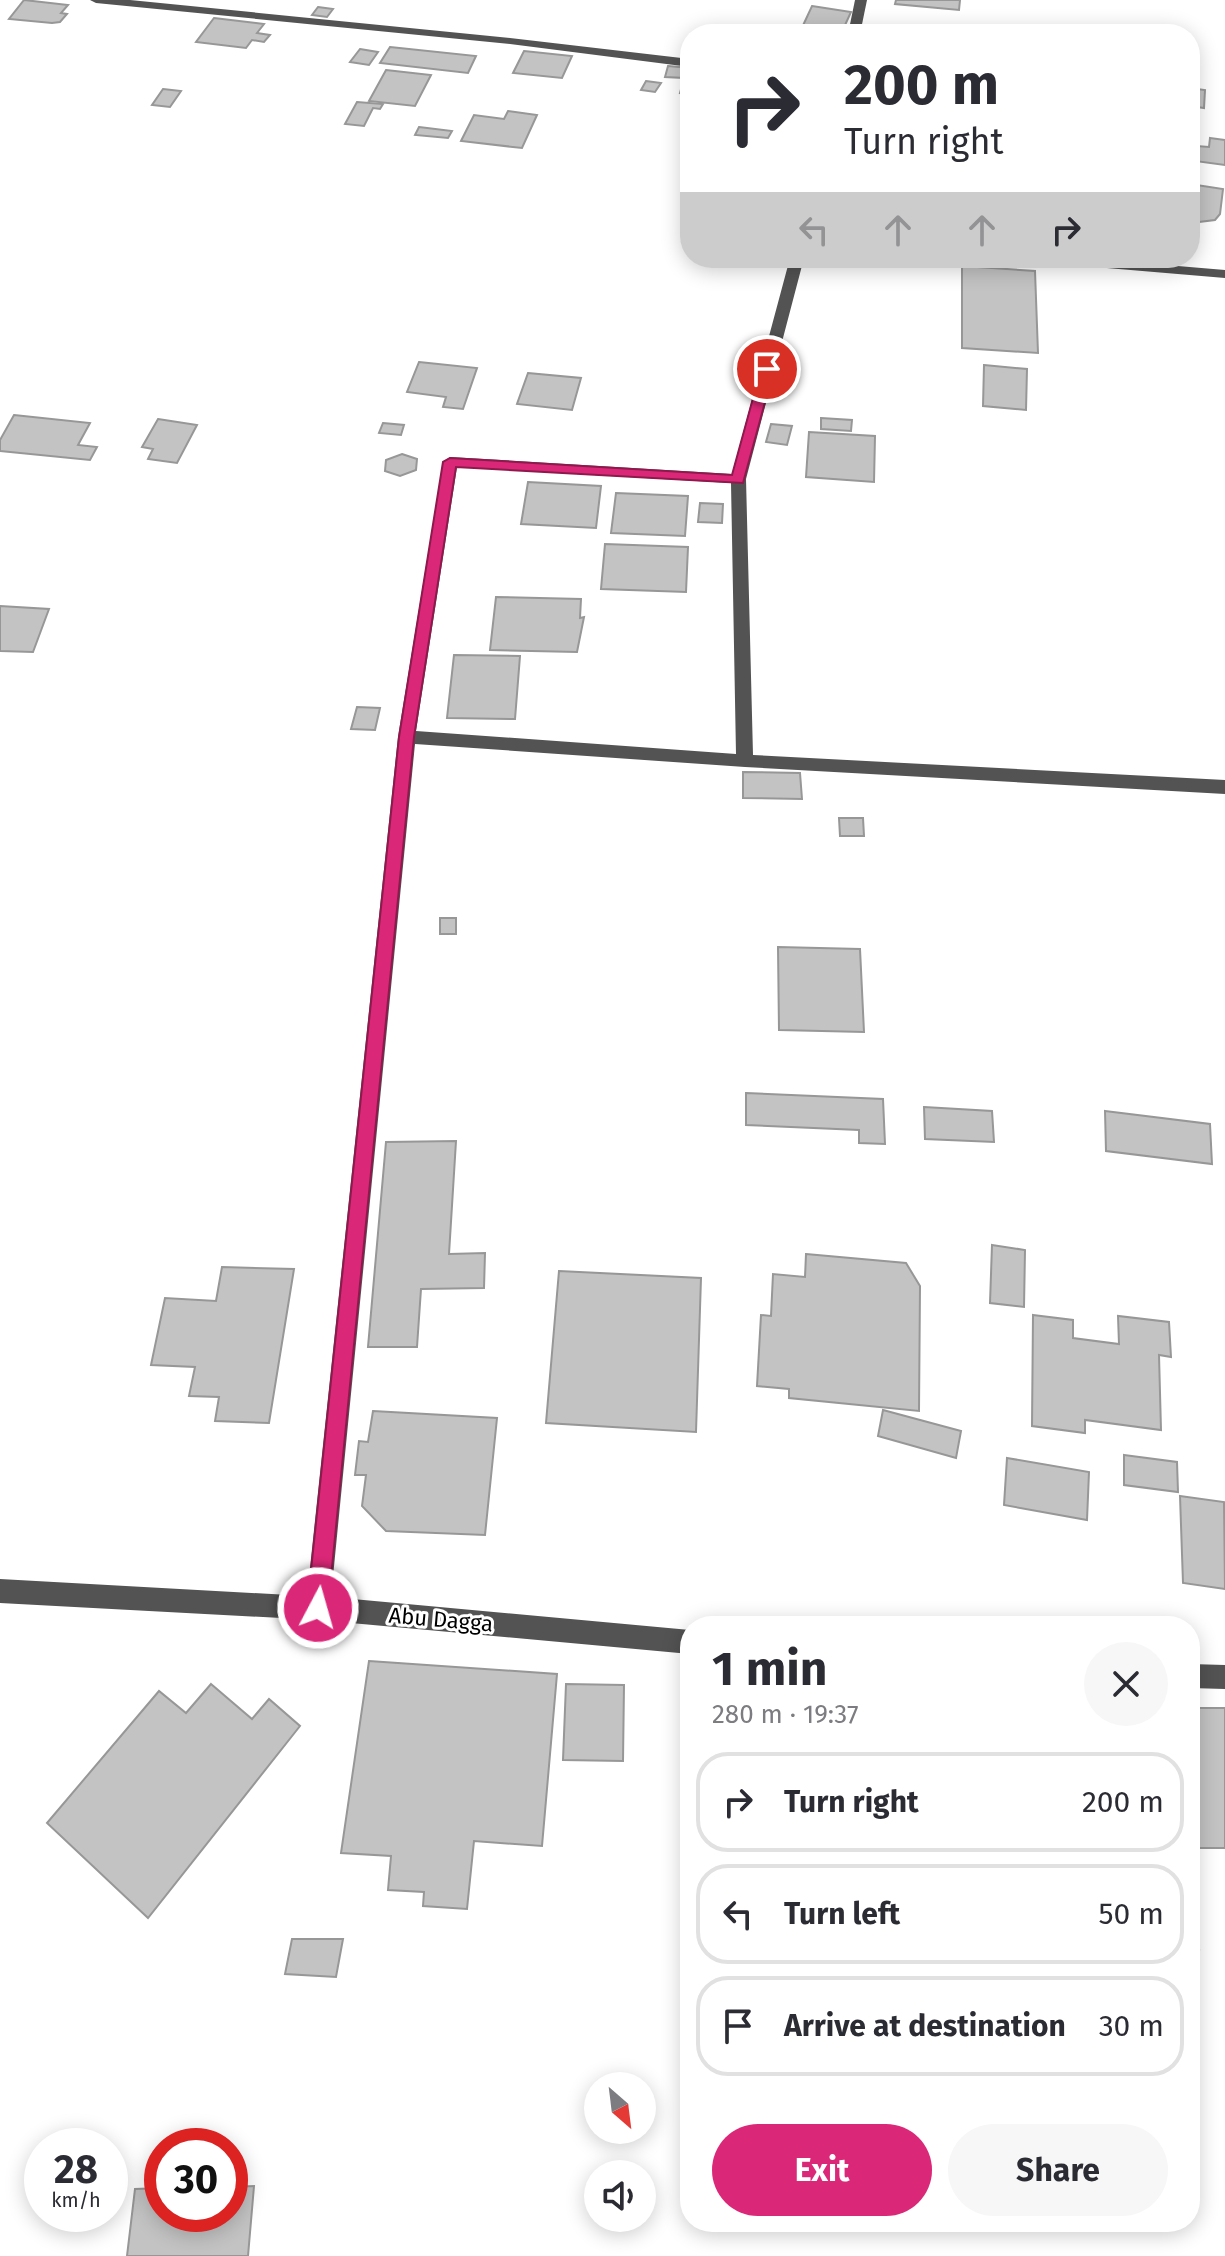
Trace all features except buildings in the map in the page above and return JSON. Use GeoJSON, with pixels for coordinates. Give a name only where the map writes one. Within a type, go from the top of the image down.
{"type":"FeatureCollection","features":[{"type":"Feature","properties":{"kind":"street"},"geometry":{"type":"LineString","coordinates":[[96,0],[495,39],[680,62]]}},
{"type":"Feature","properties":{"kind":"street"},"geometry":{"type":"LineString","coordinates":[[856,24],[861,0]]}},
{"type":"Feature","properties":{"kind":"street"},"geometry":{"type":"LineString","coordinates":[[745,761],[738,479],[794,268]]}},
{"type":"Feature","properties":{"kind":"street"},"geometry":{"type":"LineString","coordinates":[[1154,268],[1225,274]]}},
{"type":"Feature","properties":{"kind":"street"},"geometry":{"type":"LineString","coordinates":[[318,1608],[407,737],[450,462],[738,479]]}},
{"type":"Feature","properties":{"kind":"street"},"geometry":{"type":"LineString","coordinates":[[407,737],[745,761],[1225,787]]}},
{"type":"Feature","properties":{"kind":"street","name":"Abu Dagga"},"geometry":{"type":"LineString","coordinates":[[0,1591],[318,1608],[680,1641]]}},
{"type":"Feature","properties":{"kind":"street"},"geometry":{"type":"LineString","coordinates":[[1200,1676],[1225,1677]]}},
{"type":"Feature","properties":{"kind":"route"},"geometry":{"type":"LineString","coordinates":[[318,1608],[407,737],[450,462],[738,479],[767,369]]}}]}
